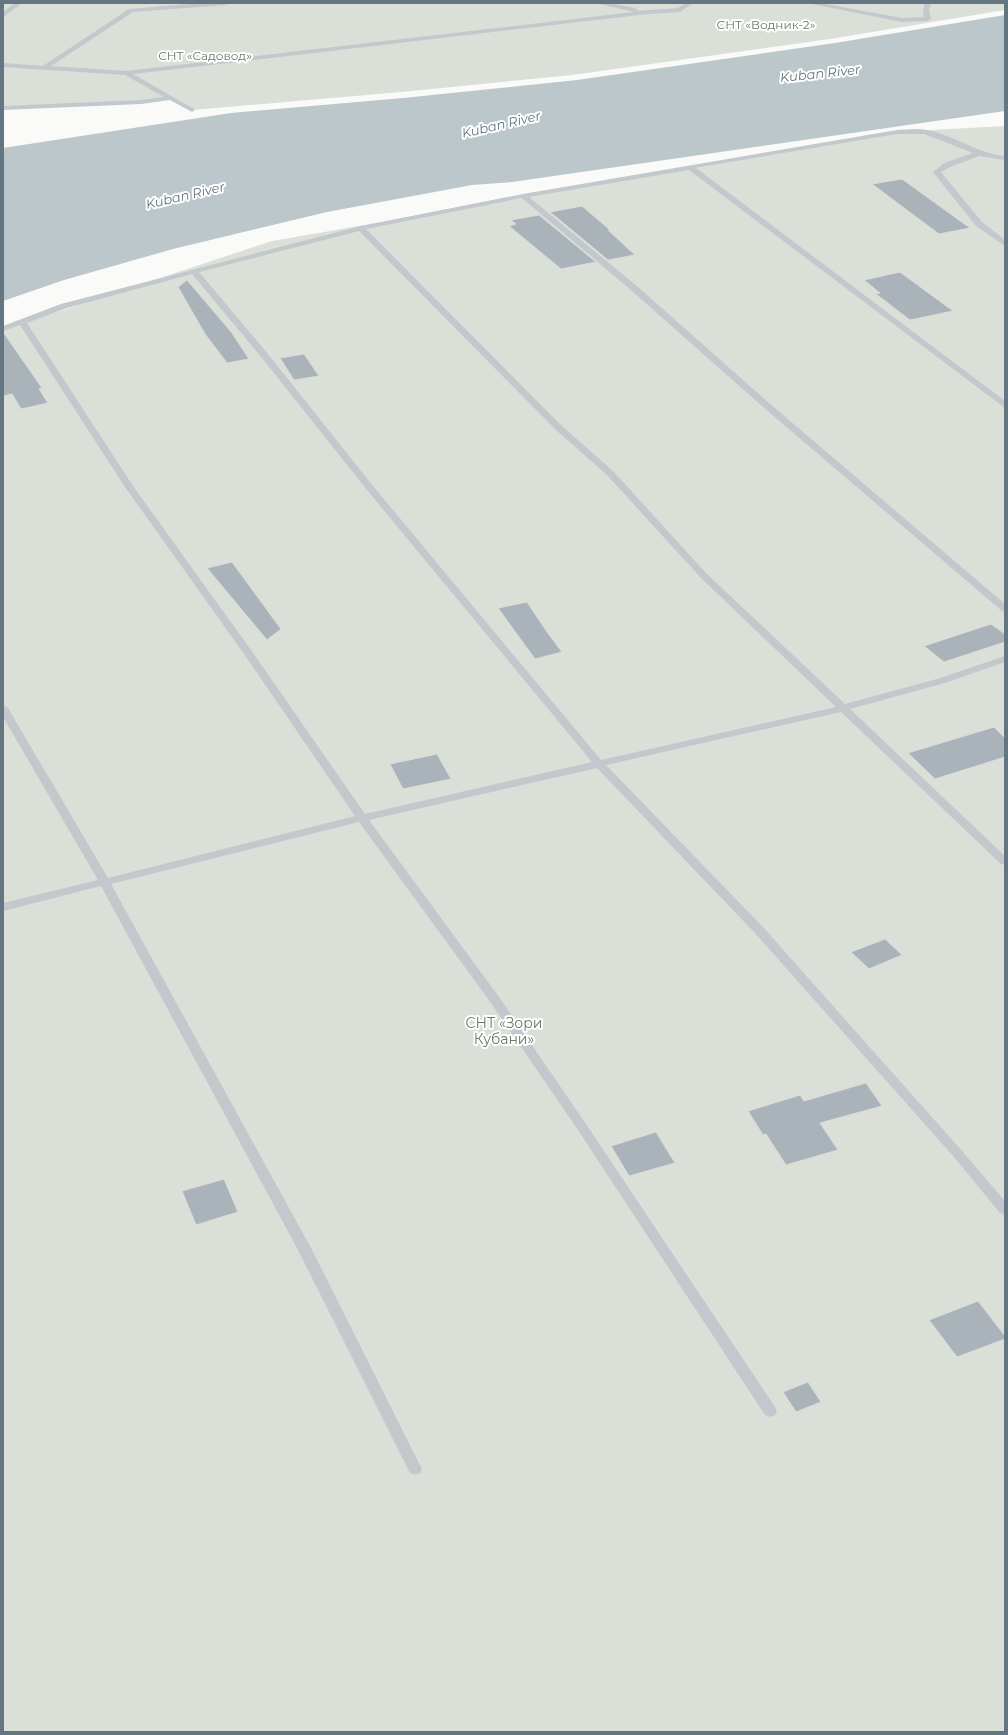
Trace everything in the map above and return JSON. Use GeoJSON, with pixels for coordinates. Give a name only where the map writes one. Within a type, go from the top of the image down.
{"type":"FeatureCollection","features":[{"type":"Feature","properties":{"kind":"lane"},"geometry":{"type":"LineString","coordinates":[[3,15],[19,3]]}},
{"type":"Feature","properties":{"kind":"lane"},"geometry":{"type":"LineString","coordinates":[[45,67],[131,10],[226,3]]}},
{"type":"Feature","properties":{"kind":"lane"},"geometry":{"type":"LineString","coordinates":[[599,3],[648,12]]}},
{"type":"Feature","properties":{"kind":"lane"},"geometry":{"type":"LineString","coordinates":[[3,65],[126,72],[648,12],[680,10],[690,3]]}},
{"type":"Feature","properties":{"kind":"lane"},"geometry":{"type":"LineString","coordinates":[[810,3],[902,20],[928,18],[926,10],[928,3]]}},
{"type":"Feature","properties":{"kind":"lane"},"geometry":{"type":"LineString","coordinates":[[126,72],[192,110]]}},
{"type":"Feature","properties":{"kind":"lane"},"geometry":{"type":"LineString","coordinates":[[3,108],[141,102],[171,98]]}},
{"type":"Feature","properties":{"kind":"lane"},"geometry":{"type":"LineString","coordinates":[[3,329],[64,306],[361,228],[523,196],[690,167],[897,132],[924,131],[977,154],[1005,158]]}},
{"type":"Feature","properties":{"kind":"lane"},"geometry":{"type":"LineString","coordinates":[[977,154],[947,165],[937,172],[979,224],[1005,244]]}},
{"type":"Feature","properties":{"kind":"lane"},"geometry":{"type":"LineString","coordinates":[[690,167],[1005,405]]}},
{"type":"Feature","properties":{"kind":"lane"},"geometry":{"type":"LineString","coordinates":[[523,196],[635,289],[778,416],[1005,609]]}},
{"type":"Feature","properties":{"kind":"lane"},"geometry":{"type":"LineString","coordinates":[[361,228],[559,428],[610,473],[703,575],[1005,862]]}},
{"type":"Feature","properties":{"kind":"lane"},"geometry":{"type":"LineString","coordinates":[[194,271],[265,356],[375,494],[598,763],[757,928],[958,1154],[1005,1210]]}},
{"type":"Feature","properties":{"kind":"lane"},"geometry":{"type":"LineString","coordinates":[[22,322],[129,487],[248,652],[362,818],[495,1000],[584,1130],[770,1411]]}},
{"type":"Feature","properties":{"kind":"lane"},"geometry":{"type":"LineString","coordinates":[[3,907],[362,818],[843,708],[941,681],[1005,659]]}},
{"type":"Feature","properties":{"kind":"lane"},"geometry":{"type":"LineString","coordinates":[[3,708],[104,881],[304,1248],[415,1469]]}},
{"type":"Feature","properties":{"kind":"green space","name":"СНТ «Садовод»"},"geometry":{"type":"Polygon","coordinates":[[[3,3],[1005,3],[1005,10],[830,39],[572,75],[401,92],[192,110],[171,98],[141,102],[3,108],[3,3]]]}},
{"type":"Feature","properties":{"kind":"green space","name":"СНТ «Зори Кубани»"},"geometry":{"type":"Polygon","coordinates":[[[1005,126],[1005,1732],[3,1732],[3,330],[272,241],[912,131],[1005,126]]]}},
{"type":"Feature","properties":{"kind":"water","name":"Kuban River"},"geometry":{"type":"Polygon","coordinates":[[[1005,15],[1005,111],[512,182],[472,185],[327,212],[173,249],[64,280],[3,301],[3,148],[231,113],[403,98],[577,80],[835,43],[1005,15]]]}},
{"type":"Feature","properties":{"kind":"building"},"geometry":{"type":"Polygon","coordinates":[[[902,179],[970,228],[939,234],[872,184],[902,179]]]}},
{"type":"Feature","properties":{"kind":"building"},"geometry":{"type":"Polygon","coordinates":[[[582,206],[610,230],[608,230],[635,255],[608,260],[550,212],[582,206]]]}},
{"type":"Feature","properties":{"kind":"building"},"geometry":{"type":"Polygon","coordinates":[[[539,215],[596,262],[561,269],[509,226],[516,224],[511,220],[539,215]]]}},
{"type":"Feature","properties":{"kind":"building"},"geometry":{"type":"Polygon","coordinates":[[[900,272],[953,311],[910,320],[876,294],[880,293],[864,280],[900,272]]]}},
{"type":"Feature","properties":{"kind":"building"},"geometry":{"type":"Polygon","coordinates":[[[187,280],[232,333],[249,359],[227,363],[205,334],[178,287],[187,280]]]}},
{"type":"Feature","properties":{"kind":"building"},"geometry":{"type":"Polygon","coordinates":[[[3,332],[42,388],[39,389],[48,403],[21,409],[12,394],[3,396],[3,332]]]}},
{"type":"Feature","properties":{"kind":"building"},"geometry":{"type":"Polygon","coordinates":[[[304,354],[319,376],[294,380],[280,358],[304,354]]]}},
{"type":"Feature","properties":{"kind":"building"},"geometry":{"type":"Polygon","coordinates":[[[232,562],[281,629],[267,640],[207,568],[232,562]]]}},
{"type":"Feature","properties":{"kind":"building"},"geometry":{"type":"Polygon","coordinates":[[[527,602],[562,652],[535,659],[498,608],[527,602]]]}},
{"type":"Feature","properties":{"kind":"building"},"geometry":{"type":"Polygon","coordinates":[[[991,624],[1005,634],[1005,642],[944,662],[924,646],[991,624]]]}},
{"type":"Feature","properties":{"kind":"building"},"geometry":{"type":"Polygon","coordinates":[[[994,727],[1005,738],[1005,757],[935,779],[908,753],[994,727]]]}},
{"type":"Feature","properties":{"kind":"building"},"geometry":{"type":"Polygon","coordinates":[[[437,754],[451,779],[403,789],[390,764],[437,754]]]}},
{"type":"Feature","properties":{"kind":"building"},"geometry":{"type":"Polygon","coordinates":[[[885,939],[902,955],[869,969],[851,952],[885,939]]]}},
{"type":"Feature","properties":{"kind":"building"},"geometry":{"type":"Polygon","coordinates":[[[866,1083],[882,1106],[820,1123],[838,1150],[786,1165],[766,1134],[763,1135],[748,1111],[800,1095],[804,1101],[866,1083]]]}},
{"type":"Feature","properties":{"kind":"building"},"geometry":{"type":"Polygon","coordinates":[[[656,1132],[675,1163],[629,1176],[611,1146],[656,1132]]]}},
{"type":"Feature","properties":{"kind":"building"},"geometry":{"type":"Polygon","coordinates":[[[224,1179],[238,1212],[196,1225],[182,1191],[224,1179]]]}},
{"type":"Feature","properties":{"kind":"building"},"geometry":{"type":"Polygon","coordinates":[[[978,1301],[1005,1336],[1005,1339],[957,1357],[929,1320],[978,1301]]]}},
{"type":"Feature","properties":{"kind":"building"},"geometry":{"type":"Polygon","coordinates":[[[808,1382],[821,1402],[796,1412],[783,1392],[808,1382]]]}},
{"type":"Feature","properties":{"kind":"park label","name":"СНТ «Водник-2»"},"geometry":{"type":"Point","coordinates":[766,25]}}]}
